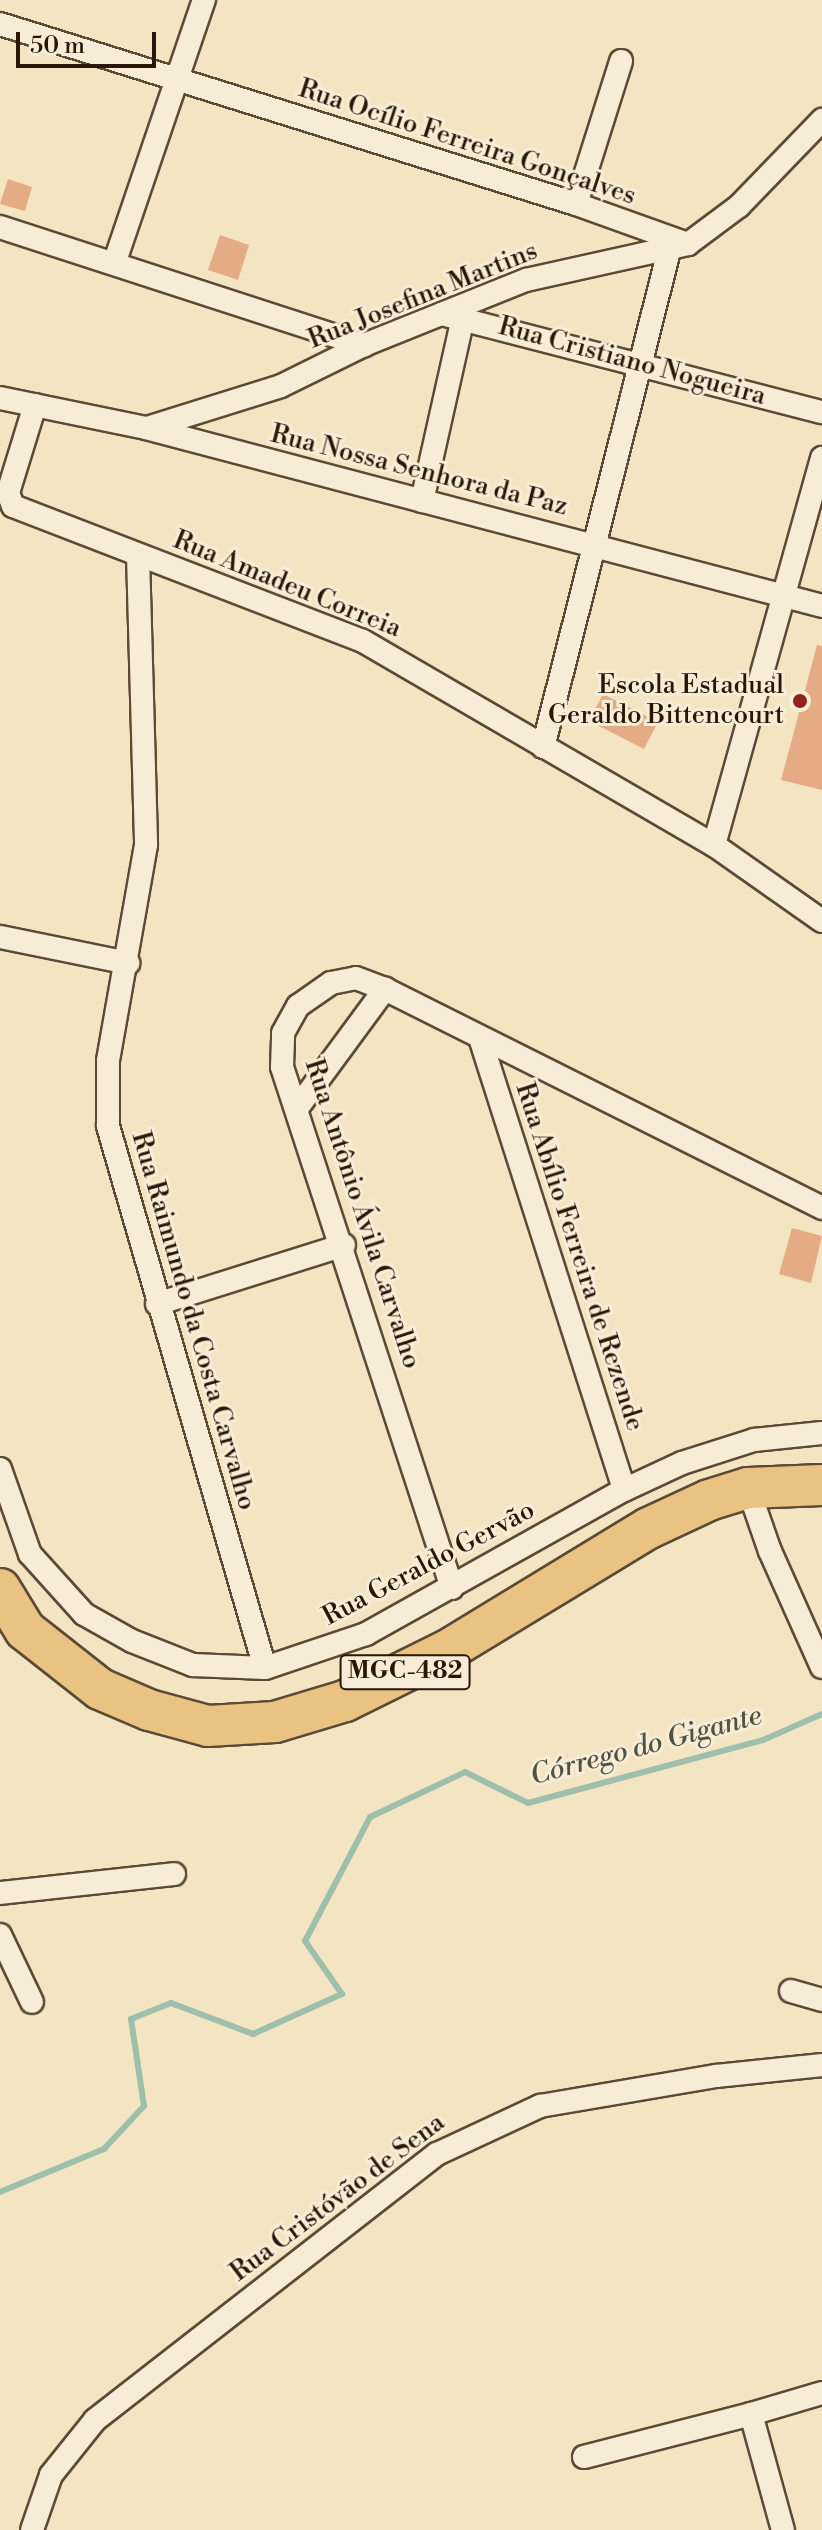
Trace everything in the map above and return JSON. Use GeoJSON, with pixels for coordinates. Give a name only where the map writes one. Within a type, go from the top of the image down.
{"type":"FeatureCollection","features":[{"type":"Feature","properties":{"kind":"highway","name":"MGC-482"},"geometry":{"type":"LineString","coordinates":[[0,1589],[25,1630],[100,1689],[149,1710],[208,1726],[275,1722],[345,1701],[435,1657],[649,1528],[748,1488],[822,1485]]}},
{"type":"Feature","properties":{"kind":"street"},"geometry":{"type":"LineString","coordinates":[[115,261],[204,0]]}},
{"type":"Feature","properties":{"kind":"street","name":"Rua Ocílio Ferreira Gonçalves"},"geometry":{"type":"LineString","coordinates":[[0,24],[576,204],[678,248]]}},
{"type":"Feature","properties":{"kind":"street"},"geometry":{"type":"LineString","coordinates":[[576,204],[621,61]]}},
{"type":"Feature","properties":{"kind":"street","name":"Rua Josefina Martins"},"geometry":{"type":"LineString","coordinates":[[146,428],[281,386],[364,345],[452,316],[526,280],[678,248],[739,206],[822,120]]}},
{"type":"Feature","properties":{"kind":"street"},"geometry":{"type":"LineString","coordinates":[[0,227],[115,261],[364,345]]}},
{"type":"Feature","properties":{"kind":"street"},"geometry":{"type":"LineString","coordinates":[[543,747],[644,362],[678,248]]}},
{"type":"Feature","properties":{"kind":"street"},"geometry":{"type":"LineString","coordinates":[[422,501],[452,316]]}},
{"type":"Feature","properties":{"kind":"street","name":"Rua Cristiano Nogueira"},"geometry":{"type":"LineString","coordinates":[[452,316],[644,362],[822,412]]}},
{"type":"Feature","properties":{"kind":"street","name":"Rua Nossa Senhora da Paz"},"geometry":{"type":"LineString","coordinates":[[0,398],[146,428],[822,606]]}},
{"type":"Feature","properties":{"kind":"street","name":"Rua Amadeu Correia"},"geometry":{"type":"LineString","coordinates":[[35,405],[9,501],[138,555],[363,641],[714,845],[822,921]]}},
{"type":"Feature","properties":{"kind":"street"},"geometry":{"type":"LineString","coordinates":[[714,845],[786,596],[822,458]]}},
{"type":"Feature","properties":{"kind":"street","name":"Rua Raimundo da Costa Carvalho"},"geometry":{"type":"LineString","coordinates":[[138,555],[146,845],[128,963],[108,1061],[108,1126],[157,1304],[265,1668]]}},
{"type":"Feature","properties":{"kind":"street"},"geometry":{"type":"LineString","coordinates":[[0,937],[128,963]]}},
{"type":"Feature","properties":{"kind":"street","name":"Rua Antônio Ávila Carvalho"},"geometry":{"type":"LineString","coordinates":[[452,1588],[344,1245],[282,1067],[283,1033],[298,1006],[331,983],[356,978],[385,989],[481,1041],[822,1208]]}},
{"type":"Feature","properties":{"kind":"street"},"geometry":{"type":"LineString","coordinates":[[298,1107],[385,989]]}},
{"type":"Feature","properties":{"kind":"street","name":"Rua Abílio Ferreira de Rezende"},"geometry":{"type":"LineString","coordinates":[[481,1041],[624,1490]]}},
{"type":"Feature","properties":{"kind":"street"},"geometry":{"type":"LineString","coordinates":[[157,1304],[344,1245]]}},
{"type":"Feature","properties":{"kind":"street","name":"Rua Geraldo Gervão"},"geometry":{"type":"LineString","coordinates":[[0,1469],[30,1554],[84,1614],[132,1641],[193,1665],[265,1668],[366,1634],[624,1490],[754,1440],[822,1433]]}},
{"type":"Feature","properties":{"kind":"street"},"geometry":{"type":"LineString","coordinates":[[748,1488],[822,1667]]}},
{"type":"Feature","properties":{"kind":"street"},"geometry":{"type":"LineString","coordinates":[[0,1893],[174,1874]]}},
{"type":"Feature","properties":{"kind":"street"},"geometry":{"type":"LineString","coordinates":[[0,1935],[32,2002]]}},
{"type":"Feature","properties":{"kind":"street"},"geometry":{"type":"LineString","coordinates":[[791,1991],[822,2000]]}},
{"type":"Feature","properties":{"kind":"street","name":"Rua Cristóvão de Sena"},"geometry":{"type":"LineString","coordinates":[[32,2530],[51,2475],[95,2420],[437,2154],[540,2106],[716,2076],[822,2065]]}},
{"type":"Feature","properties":{"kind":"street"},"geometry":{"type":"LineString","coordinates":[[584,2457],[822,2393]]}},
{"type":"Feature","properties":{"kind":"street"},"geometry":{"type":"LineString","coordinates":[[751,2414],[783,2530]]}},
{"type":"Feature","properties":{"kind":"building"},"geometry":{"type":"Polygon","coordinates":[[[8,179],[32,187],[25,211],[0,204],[8,179]]]}},
{"type":"Feature","properties":{"kind":"building"},"geometry":{"type":"Polygon","coordinates":[[[220,235],[249,245],[238,280],[208,270],[220,235]]]}},
{"type":"Feature","properties":{"kind":"building","name":"Escola Estadual Geraldo Bittencourt"},"geometry":{"type":"Polygon","coordinates":[[[817,645],[822,646],[822,790],[781,780],[817,645]]]}},
{"type":"Feature","properties":{"kind":"building"},"geometry":{"type":"Polygon","coordinates":[[[603,694],[658,722],[644,749],[589,721],[603,694]]]}},
{"type":"Feature","properties":{"kind":"building"},"geometry":{"type":"Polygon","coordinates":[[[792,1228],[822,1236],[811,1283],[779,1274],[792,1228]]]}},
{"type":"Feature","properties":{"kind":"waterway","name":"Córrego do Gigante"},"geometry":{"type":"LineString","coordinates":[[0,2192],[104,2149],[144,2106],[131,2019],[171,2003],[253,2034],[342,1994],[305,1941],[370,1817],[465,1772],[528,1803],[763,1740],[822,1714]]}},
{"type":"Feature","properties":{"kind":"place","name":"Escola Estadual Geraldo Bittencourt"},"geometry":{"type":"Point","coordinates":[800,701]}}]}
